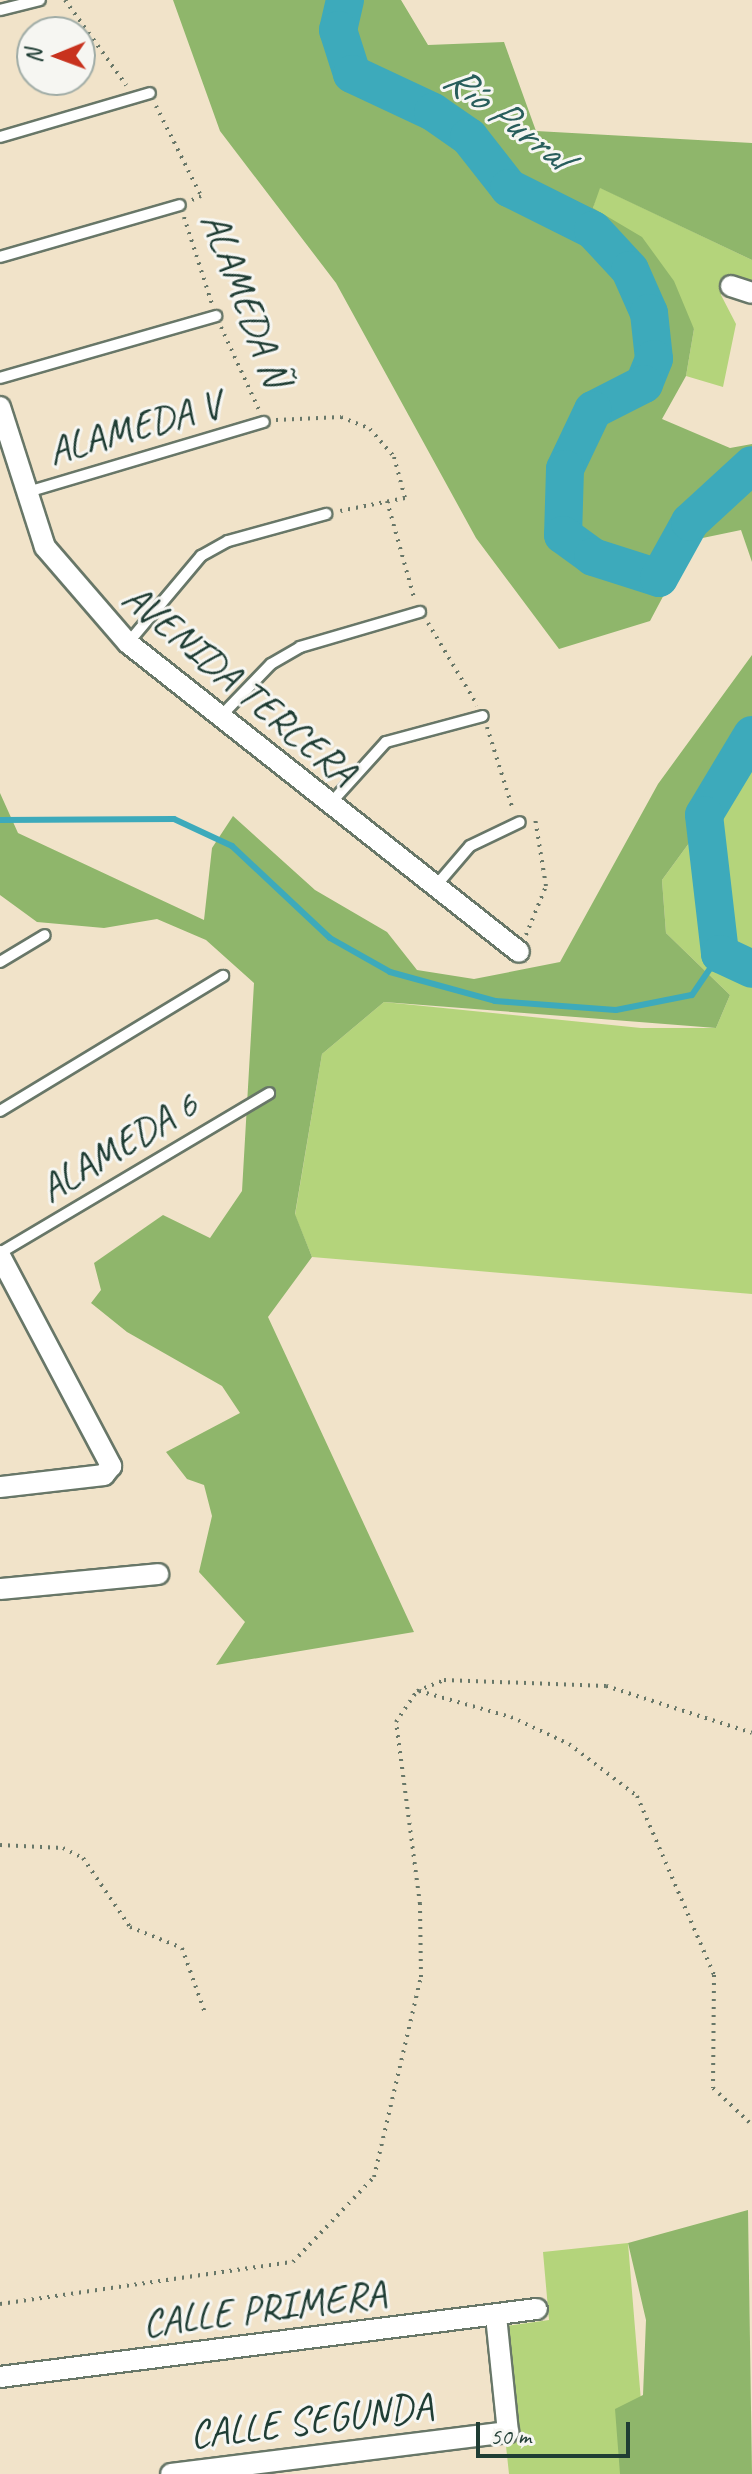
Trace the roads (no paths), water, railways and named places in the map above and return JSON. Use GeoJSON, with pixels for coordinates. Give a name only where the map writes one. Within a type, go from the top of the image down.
{"type":"FeatureCollection","features":[{"type":"Feature","properties":{"kind":"street"},"geometry":{"type":"LineString","coordinates":[[731,286],[752,293]]}},
{"type":"Feature","properties":{"kind":"street","name":"AVENIDA TERCERA"},"geometry":{"type":"LineString","coordinates":[[0,407],[22,493],[65,575],[128,643],[217,720],[433,890],[519,952]]}},
{"type":"Feature","properties":{"kind":"street"},"geometry":{"type":"LineString","coordinates":[[0,1254],[111,1466],[104,1475],[0,1487]]}},
{"type":"Feature","properties":{"kind":"street"},"geometry":{"type":"LineString","coordinates":[[0,1589],[158,1574]]}},
{"type":"Feature","properties":{"kind":"street","name":"CALLE PRIMERA"},"geometry":{"type":"LineString","coordinates":[[0,2377],[537,2309]]}},
{"type":"Feature","properties":{"kind":"street","name":"CALLE SEGUNDA"},"geometry":{"type":"LineString","coordinates":[[171,2474],[508,2432],[496,2315]]}},
{"type":"Feature","properties":{"kind":"lane"},"geometry":{"type":"LineString","coordinates":[[0,10],[40,0]]}},
{"type":"Feature","properties":{"kind":"lane"},"geometry":{"type":"LineString","coordinates":[[0,137],[150,93]]}},
{"type":"Feature","properties":{"kind":"lane"},"geometry":{"type":"LineString","coordinates":[[0,257],[180,205]]}},
{"type":"Feature","properties":{"kind":"lane"},"geometry":{"type":"LineString","coordinates":[[0,378],[216,316]]}},
{"type":"Feature","properties":{"kind":"lane","name":"ALAMEDA V"},"geometry":{"type":"LineString","coordinates":[[22,493],[264,422]]}},
{"type":"Feature","properties":{"kind":"lane"},"geometry":{"type":"LineString","coordinates":[[128,643],[201,556],[228,541],[326,514]]}},
{"type":"Feature","properties":{"kind":"lane"},"geometry":{"type":"LineString","coordinates":[[217,720],[271,664],[300,647],[420,612]]}},
{"type":"Feature","properties":{"kind":"lane"},"geometry":{"type":"LineString","coordinates":[[328,806],[386,742],[483,716]]}},
{"type":"Feature","properties":{"kind":"lane"},"geometry":{"type":"LineString","coordinates":[[433,890],[470,846],[520,822]]}},
{"type":"Feature","properties":{"kind":"lane"},"geometry":{"type":"LineString","coordinates":[[0,962],[45,935]]}},
{"type":"Feature","properties":{"kind":"lane"},"geometry":{"type":"LineString","coordinates":[[0,1111],[223,976]]}},
{"type":"Feature","properties":{"kind":"lane","name":"ALAMEDA 6"},"geometry":{"type":"LineString","coordinates":[[0,1254],[269,1093]]}},
{"type":"Feature","properties":{"kind":"waterway","name":"Río Purral"},"geometry":{"type":"LineString","coordinates":[[345,0],[338,30],[352,74],[433,112],[469,137],[509,188],[593,230],[630,270],[649,313],[654,359],[644,384],[593,410],[565,469],[563,535],[593,557],[659,578],[690,522],[752,465]]}},
{"type":"Feature","properties":{"kind":"waterway","name":"Río Purral"},"geometry":{"type":"LineString","coordinates":[[752,735],[704,815],[720,954],[752,969]]}},
{"type":"Feature","properties":{"kind":"waterway"},"geometry":{"type":"LineString","coordinates":[[0,820],[174,819],[232,846],[330,938],[390,972],[495,1001],[616,1010],[692,995],[720,954]]}}]}
